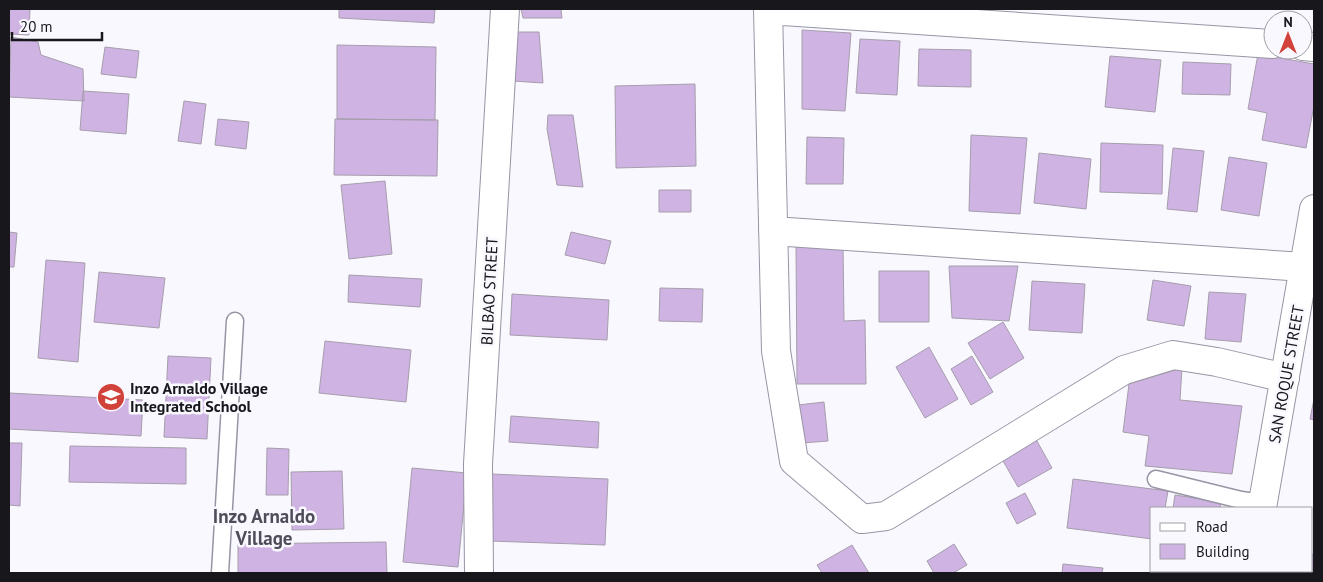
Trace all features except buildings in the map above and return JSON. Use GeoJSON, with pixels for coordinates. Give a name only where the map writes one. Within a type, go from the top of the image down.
{"type":"FeatureCollection","features":[{"type":"Feature","properties":{"kind":"street","name":"BILBAO STREET"},"geometry":{"type":"LineString","coordinates":[[479,573],[478,464],[505,9]]}},
{"type":"Feature","properties":{"kind":"street"},"geometry":{"type":"LineString","coordinates":[[1263,43],[768,10],[776,351],[794,461],[862,518],[886,516],[1124,370],[1173,355],[1217,362],[1285,378]]}},
{"type":"Feature","properties":{"kind":"street","name":"SAN ROQUE STREET"},"geometry":{"type":"LineString","coordinates":[[1262,505],[1285,378],[1307,294],[1304,267],[1314,209]]}},
{"type":"Feature","properties":{"kind":"street"},"geometry":{"type":"LineString","coordinates":[[773,231],[1304,267]]}},
{"type":"Feature","properties":{"kind":"lane"},"geometry":{"type":"LineString","coordinates":[[220,573],[235,321]]}},
{"type":"Feature","properties":{"kind":"lane"},"geometry":{"type":"LineString","coordinates":[[1156,479],[1262,505]]}},
{"type":"Feature","properties":{"kind":"place","name":"Inzo Arnaldo Village Integrated School"},"geometry":{"type":"Point","coordinates":[111,397]}},
{"type":"Feature","properties":{"kind":"district","name":"Inzo Arnaldo Village"},"geometry":{"type":"Point","coordinates":[264,527]}}]}
